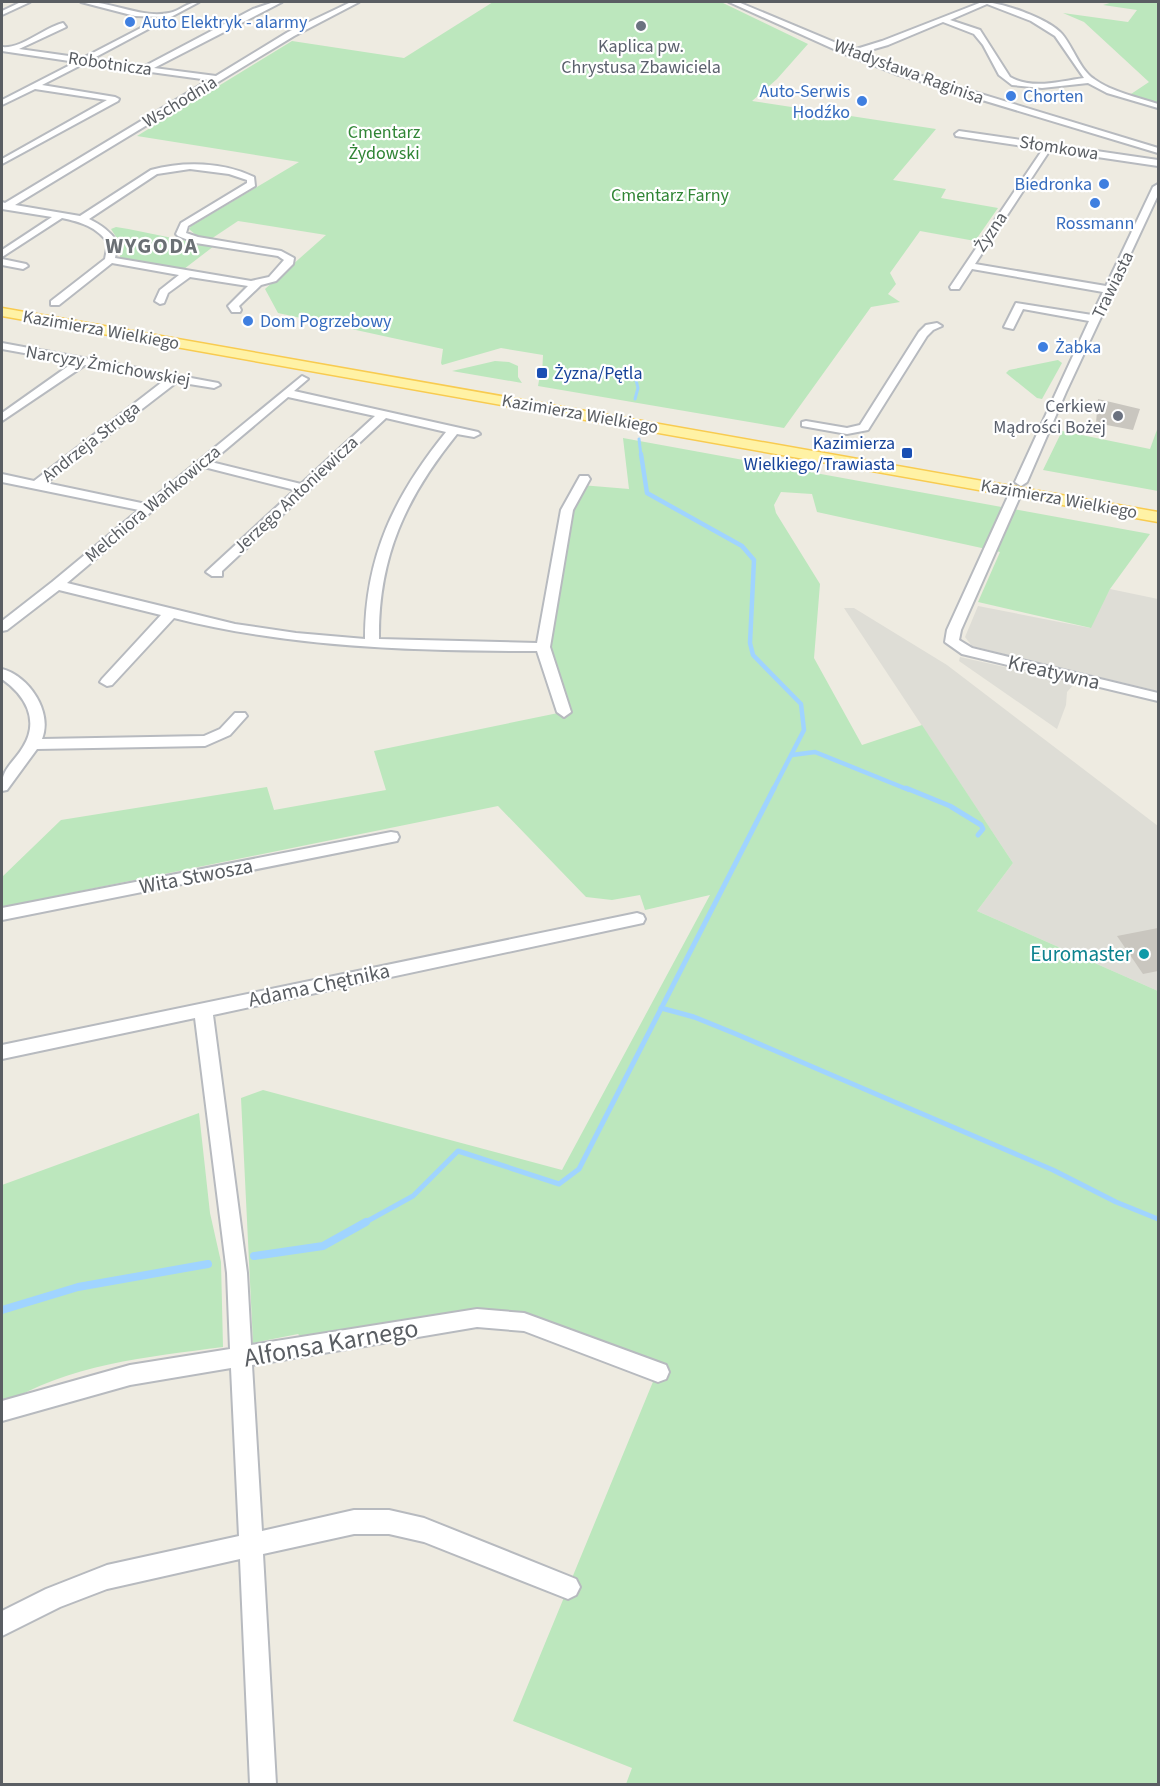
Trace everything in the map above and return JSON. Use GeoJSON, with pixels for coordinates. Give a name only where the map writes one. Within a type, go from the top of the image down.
{"type":"FeatureCollection","features":[{"type":"Feature","properties":{"kind":"main road","name":"Kazimierza Wielkiego"},"geometry":{"type":"LineString","coordinates":[[2,302],[513,398]]}},
{"type":"Feature","properties":{"kind":"main road","name":"Kazimierza Wielkiego"},"geometry":{"type":"LineString","coordinates":[[2,312],[864,459],[1019,487],[1158,517]]}},
{"type":"Feature","properties":{"kind":"main road","name":"Kazimierza Wielkiego"},"geometry":{"type":"LineString","coordinates":[[1019,487],[1158,506]]}},
{"type":"Feature","properties":{"kind":"street"},"geometry":{"type":"LineString","coordinates":[[2,13],[26,2]]}},
{"type":"Feature","properties":{"kind":"street"},"geometry":{"type":"LineString","coordinates":[[85,2],[135,14],[167,15]]}},
{"type":"Feature","properties":{"kind":"street"},"geometry":{"type":"LineString","coordinates":[[109,7],[121,2]]}},
{"type":"Feature","properties":{"kind":"street"},"geometry":{"type":"LineString","coordinates":[[2,102],[196,2]]}},
{"type":"Feature","properties":{"kind":"street"},"geometry":{"type":"LineString","coordinates":[[146,69],[247,15],[279,2]]}},
{"type":"Feature","properties":{"kind":"street","name":"Wschodnia"},"geometry":{"type":"LineString","coordinates":[[3,207],[291,34],[355,2]]}},
{"type":"Feature","properties":{"kind":"street","name":"Władysława Raginisa"},"geometry":{"type":"LineString","coordinates":[[733,2],[850,53],[943,87],[1158,151]]}},
{"type":"Feature","properties":{"kind":"street"},"geometry":{"type":"LineString","coordinates":[[850,53],[885,43],[987,2],[1034,20],[1058,34],[1089,80],[1110,91],[1158,106]]}},
{"type":"Feature","properties":{"kind":"street"},"geometry":{"type":"LineString","coordinates":[[943,20],[971,28],[980,34],[1002,76],[1016,83],[1035,85],[1089,80]]}},
{"type":"Feature","properties":{"kind":"street"},"geometry":{"type":"LineString","coordinates":[[6,51],[55,27],[63,26]]}},
{"type":"Feature","properties":{"kind":"street","name":"Robotnicza"},"geometry":{"type":"LineString","coordinates":[[6,51],[219,79]]}},
{"type":"Feature","properties":{"kind":"street"},"geometry":{"type":"LineString","coordinates":[[2,162],[114,99],[32,86]]}},
{"type":"Feature","properties":{"kind":"street","name":"Słomkowa"},"geometry":{"type":"LineString","coordinates":[[959,134],[1158,163]]}},
{"type":"Feature","properties":{"kind":"street","name":"Żyzna"},"geometry":{"type":"LineString","coordinates":[[955,287],[1048,147]]}},
{"type":"Feature","properties":{"kind":"street"},"geometry":{"type":"LineString","coordinates":[[82,219],[154,172],[167,167],[194,166],[247,176],[253,182],[249,187],[184,225],[180,231],[183,236],[190,239],[281,254],[289,258],[290,262],[278,274],[257,283],[233,306],[236,310]]}},
{"type":"Feature","properties":{"kind":"street","name":"Trawiasta"},"geometry":{"type":"LineString","coordinates":[[952,642],[954,630],[1056,400],[1158,187]]}},
{"type":"Feature","properties":{"kind":"street"},"geometry":{"type":"LineString","coordinates":[[3,207],[82,219],[101,228],[109,235],[113,243],[110,260],[55,303]]}},
{"type":"Feature","properties":{"kind":"street"},"geometry":{"type":"LineString","coordinates":[[2,254],[61,215]]}},
{"type":"Feature","properties":{"kind":"street"},"geometry":{"type":"LineString","coordinates":[[110,260],[257,283]]}},
{"type":"Feature","properties":{"kind":"street"},"geometry":{"type":"LineString","coordinates":[[2,262],[23,266]]}},
{"type":"Feature","properties":{"kind":"street"},"geometry":{"type":"LineString","coordinates":[[969,266],[1110,290]]}},
{"type":"Feature","properties":{"kind":"street"},"geometry":{"type":"LineString","coordinates":[[160,301],[164,292],[188,274]]}},
{"type":"Feature","properties":{"kind":"street"},"geometry":{"type":"LineString","coordinates":[[1009,327],[1020,305],[1096,319]]}},
{"type":"Feature","properties":{"kind":"street"},"geometry":{"type":"LineString","coordinates":[[806,424],[847,431],[864,428],[923,334],[930,327],[937,326]]}},
{"type":"Feature","properties":{"kind":"street","name":"Narcyzy Żmichowskiej"},"geometry":{"type":"LineString","coordinates":[[2,346],[214,385]]}},
{"type":"Feature","properties":{"kind":"street"},"geometry":{"type":"LineString","coordinates":[[2,418],[83,361]]}},
{"type":"Feature","properties":{"kind":"street","name":"Andrzeja Struga"},"geometry":{"type":"LineString","coordinates":[[36,485],[175,378]]}},
{"type":"Feature","properties":{"kind":"street","name":"Melchiora Wańkowicza"},"geometry":{"type":"LineString","coordinates":[[2,627],[57,585],[302,379]]}},
{"type":"Feature","properties":{"kind":"street","name":"Jerzego Antoniewicza"},"geometry":{"type":"LineString","coordinates":[[286,393],[454,430]]}},
{"type":"Feature","properties":{"kind":"street","name":"Jerzego Antoniewicza"},"geometry":{"type":"LineString","coordinates":[[217,573],[213,572],[383,415]]}},
{"type":"Feature","properties":{"kind":"street"},"geometry":{"type":"LineString","coordinates":[[372,644],[374,590],[386,539],[400,507],[417,477],[454,430],[474,434]]}},
{"type":"Feature","properties":{"kind":"street"},"geometry":{"type":"LineString","coordinates":[[202,463],[303,488]]}},
{"type":"Feature","properties":{"kind":"street"},"geometry":{"type":"LineString","coordinates":[[3,479],[148,508]]}},
{"type":"Feature","properties":{"kind":"street"},"geometry":{"type":"LineString","coordinates":[[564,712],[543,647],[567,510],[584,479]]}},
{"type":"Feature","properties":{"kind":"street"},"geometry":{"type":"LineString","coordinates":[[57,585],[170,614],[261,632],[372,644],[543,647]]}},
{"type":"Feature","properties":{"kind":"street"},"geometry":{"type":"LineString","coordinates":[[106,682],[170,614]]}},
{"type":"Feature","properties":{"kind":"street","name":"Kreatywna"},"geometry":{"type":"LineString","coordinates":[[952,642],[966,651],[1158,697]]}},
{"type":"Feature","properties":{"kind":"street"},"geometry":{"type":"LineString","coordinates":[[2,673],[16,681],[30,694],[38,721],[33,744],[2,786]]}},
{"type":"Feature","properties":{"kind":"street"},"geometry":{"type":"LineString","coordinates":[[33,744],[205,741],[225,732],[240,716]]}},
{"type":"Feature","properties":{"kind":"street","name":"Wita Stwosza"},"geometry":{"type":"LineString","coordinates":[[2,914],[391,837]]}},
{"type":"Feature","properties":{"kind":"street","name":"Adama Chętnika"},"geometry":{"type":"LineString","coordinates":[[2,1052],[638,919]]}},
{"type":"Feature","properties":{"kind":"street"},"geometry":{"type":"LineString","coordinates":[[203,1009],[237,1273],[263,1785]]}},
{"type":"Feature","properties":{"kind":"street","name":"Alfonsa Karnego"},"geometry":{"type":"LineString","coordinates":[[2,1412],[130,1375],[477,1318],[524,1322],[658,1372]]}},
{"type":"Feature","properties":{"kind":"street"},"geometry":{"type":"LineString","coordinates":[[2,1624],[54,1597],[107,1578],[354,1522],[389,1522],[424,1530],[568,1587]]}},
{"type":"Feature","properties":{"kind":"shaded area"},"geometry":{"type":"Polygon","coordinates":[[[1110,589],[1158,599],[1158,691],[972,646],[965,637],[978,606],[1090,628],[1110,589]]]}},
{"type":"Feature","properties":{"kind":"shaded area"},"geometry":{"type":"Polygon","coordinates":[[[844,608],[854,608],[947,665],[1158,826],[1158,991],[977,911],[1013,863],[844,608]]]}},
{"type":"Feature","properties":{"kind":"shaded area"},"geometry":{"type":"Polygon","coordinates":[[[960,657],[1075,683],[1067,692],[1066,705],[1057,729],[959,661],[960,657]]]}},
{"type":"Feature","properties":{"kind":"green space"},"geometry":{"type":"Polygon","coordinates":[[[493,2],[721,2],[808,44],[777,79],[752,101],[936,129],[893,180],[946,189],[941,198],[998,208],[975,241],[920,231],[890,273],[896,284],[888,294],[900,302],[871,307],[784,428],[538,386],[540,375],[542,375],[543,355],[501,348],[442,365],[443,349],[278,313],[265,289],[326,235],[238,221],[211,239],[197,236],[189,229],[299,162],[137,136],[292,41],[404,58],[493,2]]]}},
{"type":"Feature","properties":{"kind":"green space"},"geometry":{"type":"Polygon","coordinates":[[[1113,2],[1158,2],[1158,104],[1131,94],[1149,82],[1084,22],[1063,13],[1128,22],[1137,10],[1103,5],[1113,2]]]}},
{"type":"Feature","properties":{"kind":"green space"},"geometry":{"type":"Polygon","coordinates":[[[116,227],[214,246],[184,269],[125,260],[120,257],[120,243],[111,229],[116,227]]]}},
{"type":"Feature","properties":{"kind":"green space"},"geometry":{"type":"Polygon","coordinates":[[[1058,360],[1062,363],[1042,399],[1037,398],[1006,373],[1009,370],[1058,360]]]}},
{"type":"Feature","properties":{"kind":"green space"},"geometry":{"type":"Polygon","coordinates":[[[495,361],[509,362],[518,366],[518,377],[522,383],[452,371],[495,361]]]}},
{"type":"Feature","properties":{"kind":"green space"},"geometry":{"type":"Polygon","coordinates":[[[1158,427],[1158,491],[1043,470],[1062,431],[1150,449],[1158,427]]]}},
{"type":"Feature","properties":{"kind":"green space"},"geometry":{"type":"Polygon","coordinates":[[[623,438],[1150,534],[1110,589],[1091,628],[978,602],[1000,552],[817,512],[812,494],[781,492],[774,505],[776,513],[820,584],[814,658],[862,745],[922,725],[1013,863],[977,911],[1158,991],[1158,1784],[626,1784],[632,1768],[513,1721],[657,1372],[524,1322],[477,1318],[310,1346],[298,1334],[253,1343],[241,1098],[263,1090],[562,1170],[710,895],[645,910],[640,895],[612,900],[586,897],[498,806],[2,907],[2,877],[61,820],[267,787],[274,810],[386,790],[374,751],[563,712],[543,647],[567,510],[581,485],[629,489],[623,438]]]}},
{"type":"Feature","properties":{"kind":"green space"},"geometry":{"type":"Polygon","coordinates":[[[199,1113],[210,1213],[221,1262],[223,1347],[109,1364],[53,1380],[2,1406],[2,1185],[199,1113]]]}},
{"type":"Feature","properties":{"kind":"building","name":"Cerkiew Mądrości Bożej"},"geometry":{"type":"Polygon","coordinates":[[[1098,399],[1140,409],[1133,430],[1096,423],[1098,399]]]}},
{"type":"Feature","properties":{"kind":"building","name":"Euromaster"},"geometry":{"type":"Polygon","coordinates":[[[1158,928],[1158,971],[1143,974],[1117,936],[1158,928]]]}},
{"type":"Feature","properties":{"kind":"waterway"},"geometry":{"type":"LineString","coordinates":[[618,373],[636,380],[638,388],[635,399]]}},
{"type":"Feature","properties":{"kind":"waterway"},"geometry":{"type":"LineString","coordinates":[[639,439],[641,456]]}},
{"type":"Feature","properties":{"kind":"waterway"},"geometry":{"type":"LineString","coordinates":[[641,454],[647,493],[742,546],[754,560],[750,643],[753,655],[801,704],[804,730],[773,790]]}},
{"type":"Feature","properties":{"kind":"waterway"},"geometry":{"type":"LineString","coordinates":[[792,755],[815,752],[909,790]]}},
{"type":"Feature","properties":{"kind":"waterway"},"geometry":{"type":"LineString","coordinates":[[661,1008],[774,788]]}},
{"type":"Feature","properties":{"kind":"waterway"},"geometry":{"type":"LineString","coordinates":[[906,788],[950,806],[981,825],[983,829],[978,835]]}},
{"type":"Feature","properties":{"kind":"waterway"},"geometry":{"type":"LineString","coordinates":[[364,1223],[413,1196],[458,1151],[559,1184],[579,1169],[661,1008]]}},
{"type":"Feature","properties":{"kind":"waterway"},"geometry":{"type":"LineString","coordinates":[[661,1008],[694,1017],[736,1034],[1053,1170],[1116,1202],[1158,1219]]}},
{"type":"Feature","properties":{"kind":"waterway"},"geometry":{"type":"LineString","coordinates":[[254,1256],[323,1246],[366,1222]]}},
{"type":"Feature","properties":{"kind":"waterway"},"geometry":{"type":"LineString","coordinates":[[2,1310],[78,1287],[208,1264]]}},
{"type":"Feature","properties":{"kind":"place","name":"Auto Elektryk - alarmy"},"geometry":{"type":"Point","coordinates":[130,22]}},
{"type":"Feature","properties":{"kind":"place","name":"Kaplica pw. Chrystusa Zbawiciela"},"geometry":{"type":"Point","coordinates":[641,26]}},
{"type":"Feature","properties":{"kind":"place","name":"Chorten"},"geometry":{"type":"Point","coordinates":[1011,96]}},
{"type":"Feature","properties":{"kind":"place","name":"Auto-Serwis Hodźko"},"geometry":{"type":"Point","coordinates":[862,101]}},
{"type":"Feature","properties":{"kind":"place","name":"Biedronka"},"geometry":{"type":"Point","coordinates":[1104,184]}},
{"type":"Feature","properties":{"kind":"place","name":"Rossmann"},"geometry":{"type":"Point","coordinates":[1095,203]}},
{"type":"Feature","properties":{"kind":"place","name":"Dom Pogrzebowy"},"geometry":{"type":"Point","coordinates":[248,321]}},
{"type":"Feature","properties":{"kind":"place","name":"Żabka"},"geometry":{"type":"Point","coordinates":[1043,347]}},
{"type":"Feature","properties":{"kind":"place","name":"Żyzna/Pętla"},"geometry":{"type":"Point","coordinates":[542,373]}},
{"type":"Feature","properties":{"kind":"place","name":"Cerkiew Mądrości Bożej"},"geometry":{"type":"Point","coordinates":[1118,416]}},
{"type":"Feature","properties":{"kind":"place","name":"Kazimierza Wielkiego/Trawiasta"},"geometry":{"type":"Point","coordinates":[907,453]}},
{"type":"Feature","properties":{"kind":"place","name":"Euromaster"},"geometry":{"type":"Point","coordinates":[1144,954]}},
{"type":"Feature","properties":{"kind":"district","name":"WYGODA"},"geometry":{"type":"Point","coordinates":[152,246]}},
{"type":"Feature","properties":{"kind":"park label","name":"Cmentarz Żydowski"},"geometry":{"type":"Point","coordinates":[384,142]}},
{"type":"Feature","properties":{"kind":"park label","name":"Cmentarz Farny"},"geometry":{"type":"Point","coordinates":[670,195]}}]}
